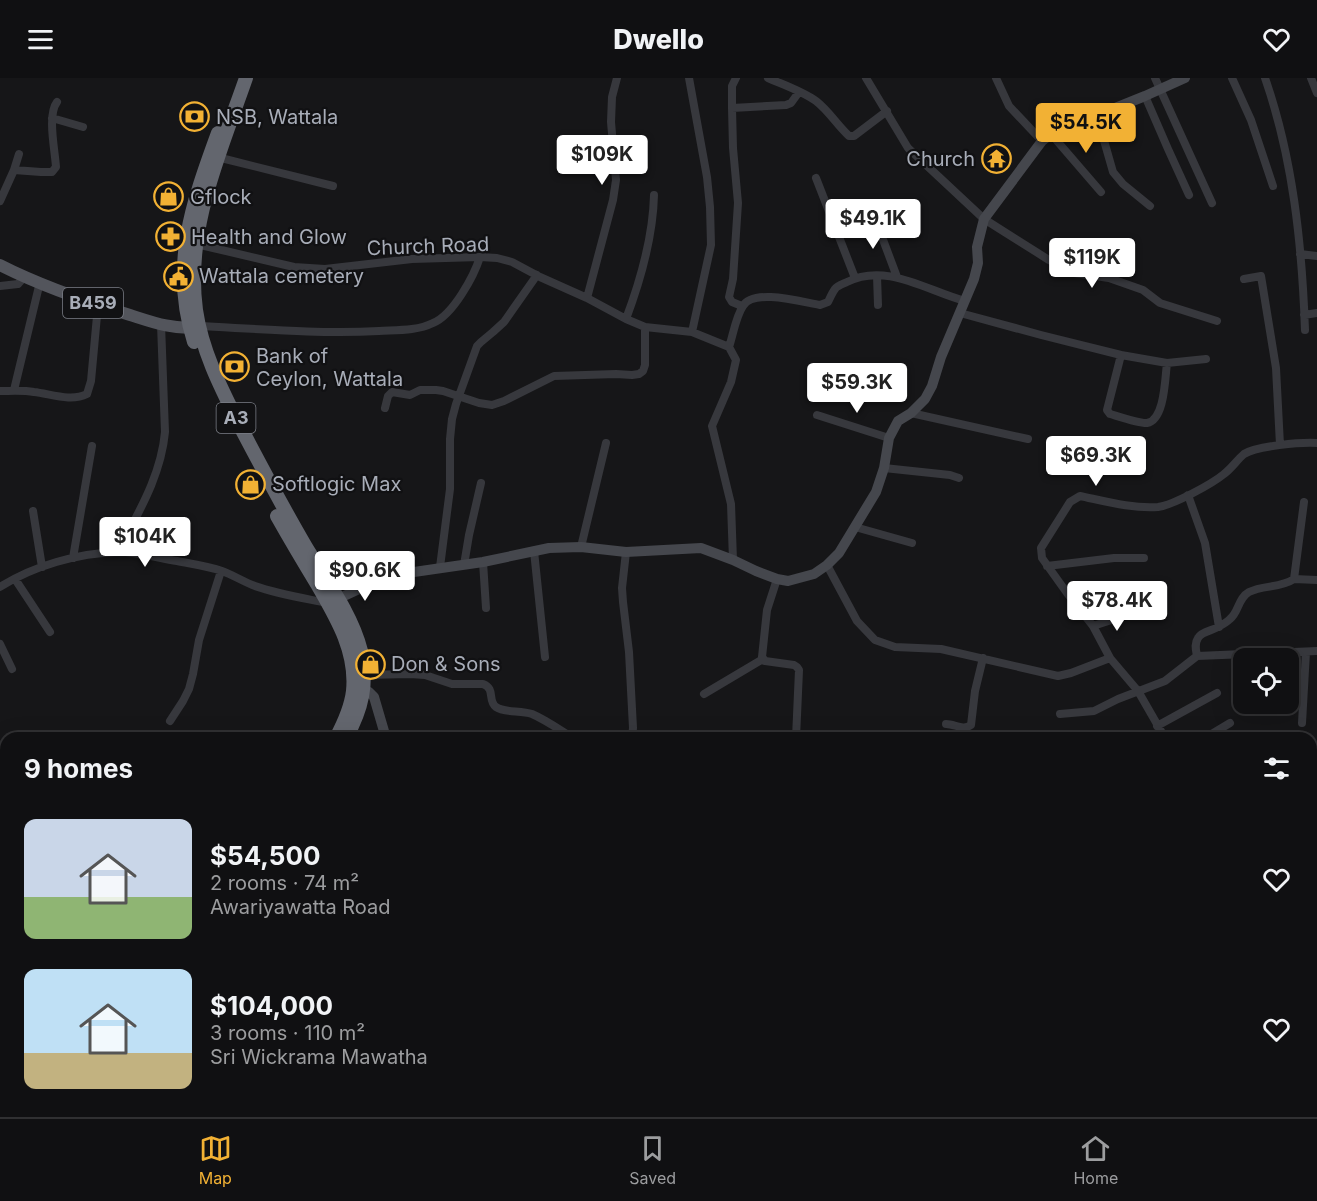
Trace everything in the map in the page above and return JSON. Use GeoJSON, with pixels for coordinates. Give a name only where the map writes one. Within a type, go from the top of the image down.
{"type":"FeatureCollection","features":[{"type":"Feature","properties":{"kind":"highway","name":"A3"},"geometry":{"type":"LineString","coordinates":[[238,78],[214,157],[204,202],[190,242],[195,327],[213,370],[262,469],[333,601],[357,639],[364,675],[339,732]]}},
{"type":"Feature","properties":{"kind":"highway","name":"A3"},"geometry":{"type":"LineString","coordinates":[[214,157],[246,78]]}},
{"type":"Feature","properties":{"kind":"highway","name":"A3"},"geometry":{"type":"LineString","coordinates":[[333,601],[347,642],[361,707],[349,732]]}},
{"type":"Feature","properties":{"kind":"main road","name":"B459"},"geometry":{"type":"LineString","coordinates":[[0,265],[98,305],[171,327],[195,327]]}},
{"type":"Feature","properties":{"kind":"street"},"geometry":{"type":"LineString","coordinates":[[587,298],[613,200],[616,180],[611,122],[612,97],[617,78]]}},
{"type":"Feature","properties":{"kind":"street"},"geometry":{"type":"LineString","coordinates":[[689,78],[711,207],[711,245],[692,333]]}},
{"type":"Feature","properties":{"kind":"street"},"geometry":{"type":"LineString","coordinates":[[736,78],[732,86],[732,108],[738,203],[734,279],[729,297],[732,302],[742,306]]}},
{"type":"Feature","properties":{"kind":"street"},"geometry":{"type":"LineString","coordinates":[[768,78],[815,101],[849,136],[854,136],[887,111]]}},
{"type":"Feature","properties":{"kind":"street"},"geometry":{"type":"LineString","coordinates":[[866,78],[908,148],[984,219],[1074,273],[1109,278],[1143,291],[1160,303],[1217,321]]}},
{"type":"Feature","properties":{"kind":"street"},"geometry":{"type":"LineString","coordinates":[[996,78],[1009,106],[1042,141]]}},
{"type":"Feature","properties":{"kind":"street"},"geometry":{"type":"LineString","coordinates":[[1155,78],[1212,203]]}},
{"type":"Feature","properties":{"kind":"street"},"geometry":{"type":"LineString","coordinates":[[0,587],[42,567],[73,558],[118,552],[202,566],[221,571],[255,586],[333,601],[370,584],[414,572],[483,562],[557,547],[626,552],[701,548],[777,579],[788,581],[814,574],[839,553],[876,492],[884,468],[889,438],[898,422],[925,399],[932,386],[941,357],[974,279],[978,262],[977,247],[984,219],[1042,141],[1052,134],[1185,78]]}},
{"type":"Feature","properties":{"kind":"street"},"geometry":{"type":"LineString","coordinates":[[1232,78],[1251,120],[1273,186]]}},
{"type":"Feature","properties":{"kind":"street"},"geometry":{"type":"LineString","coordinates":[[1265,78],[1275,106],[1292,182],[1305,330]]}},
{"type":"Feature","properties":{"kind":"street"},"geometry":{"type":"LineString","coordinates":[[1311,78],[1317,93]]}},
{"type":"Feature","properties":{"kind":"street"},"geometry":{"type":"LineString","coordinates":[[732,108],[786,105],[791,103],[800,92]]}},
{"type":"Feature","properties":{"kind":"street"},"geometry":{"type":"LineString","coordinates":[[1145,96],[1190,195]]}},
{"type":"Feature","properties":{"kind":"street"},"geometry":{"type":"LineString","coordinates":[[14,170],[52,171],[56,166],[52,118],[53,107],[57,102]]}},
{"type":"Feature","properties":{"kind":"street"},"geometry":{"type":"LineString","coordinates":[[1097,116],[1113,172],[1123,184],[1150,206]]}},
{"type":"Feature","properties":{"kind":"street"},"geometry":{"type":"LineString","coordinates":[[52,118],[83,127]]}},
{"type":"Feature","properties":{"kind":"street"},"geometry":{"type":"LineString","coordinates":[[1052,134],[1101,192]]}},
{"type":"Feature","properties":{"kind":"street"},"geometry":{"type":"LineString","coordinates":[[0,201],[19,154]]}},
{"type":"Feature","properties":{"kind":"street"},"geometry":{"type":"LineString","coordinates":[[214,157],[333,186]]}},
{"type":"Feature","properties":{"kind":"street"},"geometry":{"type":"LineString","coordinates":[[816,178],[855,278]]}},
{"type":"Feature","properties":{"kind":"street"},"geometry":{"type":"LineString","coordinates":[[626,319],[639,285],[653,220],[654,195]]}},
{"type":"Feature","properties":{"kind":"street"},"geometry":{"type":"LineString","coordinates":[[873,213],[897,277]]}},
{"type":"Feature","properties":{"kind":"street","name":"Church Road"},"geometry":{"type":"LineString","coordinates":[[190,242],[306,269],[349,267],[412,259],[497,258],[512,262],[645,327],[692,333],[729,347]]}},
{"type":"Feature","properties":{"kind":"street"},"geometry":{"type":"LineString","coordinates":[[1300,254],[1317,256]]}},
{"type":"Feature","properties":{"kind":"street"},"geometry":{"type":"LineString","coordinates":[[195,327],[340,332],[418,328],[440,320],[448,312],[473,275],[480,257]]}},
{"type":"Feature","properties":{"kind":"street"},"geometry":{"type":"LineString","coordinates":[[440,567],[450,489],[452,419],[459,396],[477,346],[504,321],[537,275]]}},
{"type":"Feature","properties":{"kind":"street"},"geometry":{"type":"LineString","coordinates":[[0,286],[18,284],[25,276]]}},
{"type":"Feature","properties":{"kind":"street"},"geometry":{"type":"LineString","coordinates":[[734,560],[731,504],[712,426],[734,371],[736,360],[729,347],[742,306],[748,300],[765,296],[820,305],[828,302],[836,288],[855,278],[877,276],[909,280],[948,297],[965,301]]}},
{"type":"Feature","properties":{"kind":"street"},"geometry":{"type":"LineString","coordinates":[[877,276],[878,305]]}},
{"type":"Feature","properties":{"kind":"street"},"geometry":{"type":"LineString","coordinates":[[1244,279],[1261,276],[1276,368],[1280,445]]}},
{"type":"Feature","properties":{"kind":"street"},"geometry":{"type":"LineString","coordinates":[[14,390],[40,282]]}},
{"type":"Feature","properties":{"kind":"street"},"geometry":{"type":"LineString","coordinates":[[1,392],[33,391],[71,397],[87,394],[91,381],[98,305]]}},
{"type":"Feature","properties":{"kind":"street"},"geometry":{"type":"LineString","coordinates":[[960,313],[1121,355],[1167,363],[1206,359]]}},
{"type":"Feature","properties":{"kind":"street"},"geometry":{"type":"LineString","coordinates":[[1304,315],[1317,313]]}},
{"type":"Feature","properties":{"kind":"street"},"geometry":{"type":"LineString","coordinates":[[118,552],[152,486],[163,450],[165,432],[161,324]]}},
{"type":"Feature","properties":{"kind":"street"},"geometry":{"type":"LineString","coordinates":[[386,408],[388,396],[393,392],[410,395],[420,390],[436,390],[492,405],[554,376],[639,374],[645,365],[645,327]]}},
{"type":"Feature","properties":{"kind":"street"},"geometry":{"type":"LineString","coordinates":[[1121,355],[1107,410],[1110,414],[1143,423],[1150,422],[1161,409],[1167,363]]}},
{"type":"Feature","properties":{"kind":"street"},"geometry":{"type":"LineString","coordinates":[[911,413],[1029,439]]}},
{"type":"Feature","properties":{"kind":"street"},"geometry":{"type":"LineString","coordinates":[[817,415],[889,438]]}},
{"type":"Feature","properties":{"kind":"street"},"geometry":{"type":"LineString","coordinates":[[581,547],[606,443]]}},
{"type":"Feature","properties":{"kind":"street"},"geometry":{"type":"LineString","coordinates":[[1161,732],[1138,691],[1110,658],[1093,626],[1047,566],[1042,558],[1041,548],[1070,502],[1080,496],[1109,503],[1158,507],[1188,495],[1224,474],[1245,453],[1280,445],[1317,443]]}},
{"type":"Feature","properties":{"kind":"street"},"geometry":{"type":"LineString","coordinates":[[73,558],[92,446]]}},
{"type":"Feature","properties":{"kind":"street"},"geometry":{"type":"LineString","coordinates":[[884,468],[959,478]]}},
{"type":"Feature","properties":{"kind":"street"},"geometry":{"type":"LineString","coordinates":[[464,565],[481,483]]}},
{"type":"Feature","properties":{"kind":"street"},"geometry":{"type":"LineString","coordinates":[[1188,495],[1205,543],[1220,627]]}},
{"type":"Feature","properties":{"kind":"street"},"geometry":{"type":"LineString","coordinates":[[1294,579],[1304,502]]}},
{"type":"Feature","properties":{"kind":"street"},"geometry":{"type":"LineString","coordinates":[[33,511],[42,567]]}},
{"type":"Feature","properties":{"kind":"street"},"geometry":{"type":"LineString","coordinates":[[855,527],[912,543]]}},
{"type":"Feature","properties":{"kind":"street"},"geometry":{"type":"LineString","coordinates":[[534,550],[545,657]]}},
{"type":"Feature","properties":{"kind":"street"},"geometry":{"type":"LineString","coordinates":[[626,552],[622,595],[633,732]]}},
{"type":"Feature","properties":{"kind":"street"},"geometry":{"type":"LineString","coordinates":[[1047,566],[1114,558],[1144,558]]}},
{"type":"Feature","properties":{"kind":"street"},"geometry":{"type":"LineString","coordinates":[[483,562],[486,608]]}},
{"type":"Feature","properties":{"kind":"street"},"geometry":{"type":"LineString","coordinates":[[827,565],[857,621],[875,639],[895,647],[941,649],[1058,676],[1071,674],[1110,658]]}},
{"type":"Feature","properties":{"kind":"street"},"geometry":{"type":"LineString","coordinates":[[170,722],[189,689],[199,640],[221,571]]}},
{"type":"Feature","properties":{"kind":"street"},"geometry":{"type":"LineString","coordinates":[[15,579],[50,632]]}},
{"type":"Feature","properties":{"kind":"street"},"geometry":{"type":"LineString","coordinates":[[763,659],[767,610],[777,579]]}},
{"type":"Feature","properties":{"kind":"street"},"geometry":{"type":"LineString","coordinates":[[1197,656],[1195,645],[1198,637],[1204,632],[1220,627],[1233,617],[1242,598],[1248,592],[1294,579],[1317,580]]}},
{"type":"Feature","properties":{"kind":"street"},"geometry":{"type":"LineString","coordinates":[[1093,626],[1133,613]]}},
{"type":"Feature","properties":{"kind":"street"},"geometry":{"type":"LineString","coordinates":[[0,644],[12,669]]}},
{"type":"Feature","properties":{"kind":"street"},"geometry":{"type":"LineString","coordinates":[[1060,714],[1094,711],[1165,681],[1197,656],[1317,651]]}},
{"type":"Feature","properties":{"kind":"street"},"geometry":{"type":"LineString","coordinates":[[1302,723],[1306,652]]}},
{"type":"Feature","properties":{"kind":"street"},"geometry":{"type":"LineString","coordinates":[[946,724],[962,728],[971,725],[975,691],[983,658]]}},
{"type":"Feature","properties":{"kind":"street"},"geometry":{"type":"LineString","coordinates":[[704,693],[763,659]]}},
{"type":"Feature","properties":{"kind":"street"},"geometry":{"type":"LineString","coordinates":[[763,659],[797,667],[795,732]]}},
{"type":"Feature","properties":{"kind":"street"},"geometry":{"type":"LineString","coordinates":[[364,675],[425,675],[452,684],[483,684],[489,688],[492,702],[497,707],[532,714],[563,732]]}},
{"type":"Feature","properties":{"kind":"street"},"geometry":{"type":"LineString","coordinates":[[358,690],[371,694],[376,700],[384,732]]}},
{"type":"Feature","properties":{"kind":"street"},"geometry":{"type":"LineString","coordinates":[[1157,726],[1217,693]]}},
{"type":"Feature","properties":{"kind":"street"},"geometry":{"type":"LineString","coordinates":[[1215,732],[1230,723]]}},
{"type":"Feature","properties":{"kind":"place","name":"NSB, Wattala"},"geometry":{"type":"Point","coordinates":[195,117]}},
{"type":"Feature","properties":{"kind":"place","name":"Church"},"geometry":{"type":"Point","coordinates":[996,159]}},
{"type":"Feature","properties":{"kind":"place","name":"Gflock"},"geometry":{"type":"Point","coordinates":[169,197]}},
{"type":"Feature","properties":{"kind":"place","name":"Health and Glow"},"geometry":{"type":"Point","coordinates":[170,237]}},
{"type":"Feature","properties":{"kind":"place","name":"Wattala cemetery"},"geometry":{"type":"Point","coordinates":[178,276]}},
{"type":"Feature","properties":{"kind":"place","name":"Bank of Ceylon, Wattala"},"geometry":{"type":"Point","coordinates":[235,367]}},
{"type":"Feature","properties":{"kind":"place","name":"Softlogic Max"},"geometry":{"type":"Point","coordinates":[251,484]}},
{"type":"Feature","properties":{"kind":"place","name":"Don & Sons"},"geometry":{"type":"Point","coordinates":[370,664]}}]}
